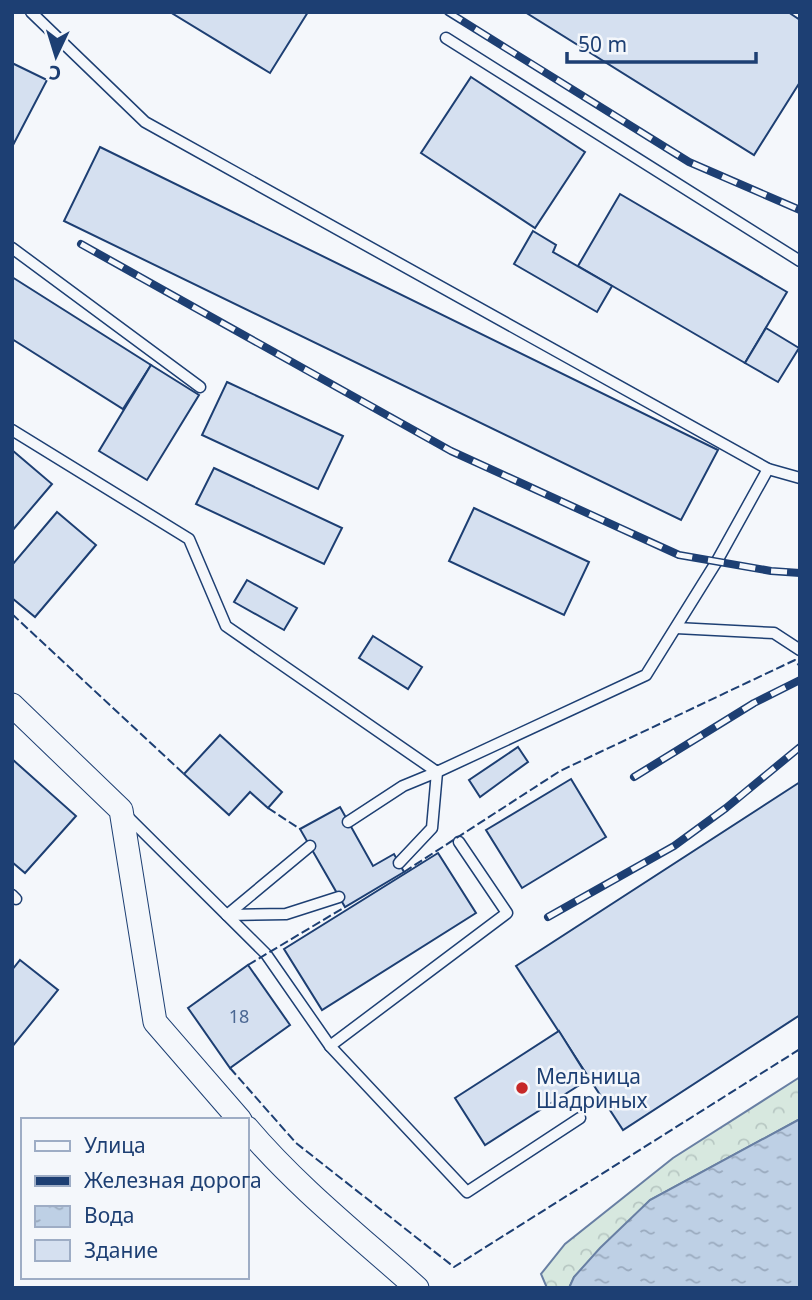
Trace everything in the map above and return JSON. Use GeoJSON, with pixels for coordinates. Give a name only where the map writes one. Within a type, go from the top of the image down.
{"type":"FeatureCollection","features":[{"type":"Feature","properties":{"kind":"street"},"geometry":{"type":"LineString","coordinates":[[12,705],[121,810],[155,1022],[238,1118]]}},
{"type":"Feature","properties":{"kind":"street"},"geometry":{"type":"LineString","coordinates":[[248,1129],[305,1188],[417,1288]]}},
{"type":"Feature","properties":{"kind":"lane"},"geometry":{"type":"LineString","coordinates":[[32,12],[145,122],[768,469],[800,478]]}},
{"type":"Feature","properties":{"kind":"lane"},"geometry":{"type":"LineString","coordinates":[[446,38],[800,261]]}},
{"type":"Feature","properties":{"kind":"lane"},"geometry":{"type":"LineString","coordinates":[[12,248],[200,387]]}},
{"type":"Feature","properties":{"kind":"lane"},"geometry":{"type":"LineString","coordinates":[[12,430],[189,539],[226,626],[437,772]]}},
{"type":"Feature","properties":{"kind":"lane"},"geometry":{"type":"LineString","coordinates":[[348,822],[403,786],[646,675],[717,561],[768,469]]}},
{"type":"Feature","properties":{"kind":"lane"},"geometry":{"type":"LineString","coordinates":[[676,628],[774,633],[800,650]]}},
{"type":"Feature","properties":{"kind":"lane"},"geometry":{"type":"LineString","coordinates":[[399,863],[432,828],[437,772]]}},
{"type":"Feature","properties":{"kind":"lane"},"geometry":{"type":"LineString","coordinates":[[121,810],[267,954],[330,1046],[467,1192],[580,1118]]}},
{"type":"Feature","properties":{"kind":"lane"},"geometry":{"type":"LineString","coordinates":[[330,1046],[507,913],[459,842]]}},
{"type":"Feature","properties":{"kind":"lane"},"geometry":{"type":"LineString","coordinates":[[227,915],[310,846]]}},
{"type":"Feature","properties":{"kind":"lane"},"geometry":{"type":"LineString","coordinates":[[227,915],[286,914],[339,897]]}},
{"type":"Feature","properties":{"kind":"green space"},"geometry":{"type":"Polygon","coordinates":[[[800,1077],[800,1119],[650,1200],[574,1277],[569,1288],[547,1288],[541,1274],[565,1244],[673,1158],[800,1077]]]}},
{"type":"Feature","properties":{"kind":"water"},"geometry":{"type":"Polygon","coordinates":[[[800,1119],[800,1288],[569,1288],[574,1277],[600,1248],[650,1200],[800,1119]]]}},
{"type":"Feature","properties":{"kind":"building"},"geometry":{"type":"Polygon","coordinates":[[[170,12],[308,12],[270,73],[170,12]]]}},
{"type":"Feature","properties":{"kind":"building"},"geometry":{"type":"Polygon","coordinates":[[[525,12],[788,12],[800,20],[800,82],[754,155],[525,12]]]}},
{"type":"Feature","properties":{"kind":"building"},"geometry":{"type":"Polygon","coordinates":[[[12,63],[47,80],[12,147],[12,63]]]}},
{"type":"Feature","properties":{"kind":"building"},"geometry":{"type":"Polygon","coordinates":[[[471,77],[585,152],[535,228],[421,153],[471,77]]]}},
{"type":"Feature","properties":{"kind":"building"},"geometry":{"type":"Polygon","coordinates":[[[100,147],[718,450],[681,520],[64,221],[100,147]]]}},
{"type":"Feature","properties":{"kind":"building"},"geometry":{"type":"Polygon","coordinates":[[[620,194],[787,292],[745,363],[578,266],[620,194]]]}},
{"type":"Feature","properties":{"kind":"building"},"geometry":{"type":"Polygon","coordinates":[[[533,231],[556,245],[553,252],[612,286],[597,312],[514,264],[533,231]]]}},
{"type":"Feature","properties":{"kind":"building"},"geometry":{"type":"Polygon","coordinates":[[[12,277],[151,365],[123,409],[12,339],[12,277]]]}},
{"type":"Feature","properties":{"kind":"building"},"geometry":{"type":"Polygon","coordinates":[[[766,328],[799,348],[778,382],[745,363],[766,328]]]}},
{"type":"Feature","properties":{"kind":"building"},"geometry":{"type":"Polygon","coordinates":[[[151,365],[199,395],[147,480],[99,451],[151,365]]]}},
{"type":"Feature","properties":{"kind":"building"},"geometry":{"type":"Polygon","coordinates":[[[227,382],[343,436],[318,489],[202,435],[227,382]]]}},
{"type":"Feature","properties":{"kind":"building"},"geometry":{"type":"Polygon","coordinates":[[[12,450],[52,484],[12,531],[12,450]]]}},
{"type":"Feature","properties":{"kind":"building"},"geometry":{"type":"Polygon","coordinates":[[[214,468],[342,528],[324,564],[196,504],[214,468]]]}},
{"type":"Feature","properties":{"kind":"building"},"geometry":{"type":"Polygon","coordinates":[[[474,508],[589,562],[564,615],[449,561],[474,508]]]}},
{"type":"Feature","properties":{"kind":"building"},"geometry":{"type":"Polygon","coordinates":[[[57,512],[96,545],[35,617],[12,598],[12,565],[57,512]]]}},
{"type":"Feature","properties":{"kind":"building"},"geometry":{"type":"Polygon","coordinates":[[[247,580],[297,608],[284,630],[234,602],[247,580]]]}},
{"type":"Feature","properties":{"kind":"building"},"geometry":{"type":"Polygon","coordinates":[[[373,636],[422,667],[408,689],[359,658],[373,636]]]}},
{"type":"Feature","properties":{"kind":"building"},"geometry":{"type":"Polygon","coordinates":[[[220,735],[282,792],[268,808],[250,792],[229,815],[184,774],[220,735]]]}},
{"type":"Feature","properties":{"kind":"building"},"geometry":{"type":"Polygon","coordinates":[[[518,747],[528,762],[480,797],[469,780],[518,747]]]}},
{"type":"Feature","properties":{"kind":"building"},"geometry":{"type":"Polygon","coordinates":[[[12,759],[76,816],[25,873],[12,862],[12,759]]]}},
{"type":"Feature","properties":{"kind":"building"},"geometry":{"type":"Polygon","coordinates":[[[571,779],[606,837],[522,888],[486,830],[571,779]]]}},
{"type":"Feature","properties":{"kind":"building"},"geometry":{"type":"Polygon","coordinates":[[[800,782],[800,1015],[623,1130],[516,966],[800,782]]]}},
{"type":"Feature","properties":{"kind":"building"},"geometry":{"type":"Polygon","coordinates":[[[340,807],[373,866],[394,854],[404,872],[345,907],[300,829],[340,807]]]}},
{"type":"Feature","properties":{"kind":"building"},"geometry":{"type":"Polygon","coordinates":[[[438,853],[476,913],[322,1010],[284,949],[438,853]]]}},
{"type":"Feature","properties":{"kind":"building"},"geometry":{"type":"Polygon","coordinates":[[[20,960],[58,990],[12,1047],[12,970],[20,960]]]}},
{"type":"Feature","properties":{"kind":"building"},"geometry":{"type":"Polygon","coordinates":[[[248,965],[290,1025],[230,1068],[188,1008],[248,965]]]}},
{"type":"Feature","properties":{"kind":"building","name":"Мельница Шадриных"},"geometry":{"type":"Polygon","coordinates":[[[559,1031],[589,1079],[485,1145],[455,1098],[559,1031]]]}},
{"type":"Feature","properties":{"kind":"railway"},"geometry":{"type":"LineString","coordinates":[[448,12],[689,162],[800,210]]}},
{"type":"Feature","properties":{"kind":"railway"},"geometry":{"type":"LineString","coordinates":[[81,244],[451,451],[679,555],[771,571],[800,573]]}},
{"type":"Feature","properties":{"kind":"railway"},"geometry":{"type":"LineString","coordinates":[[634,777],[754,703],[800,680]]}},
{"type":"Feature","properties":{"kind":"railway"},"geometry":{"type":"LineString","coordinates":[[548,917],[674,846],[726,808],[800,747]]}},
{"type":"Feature","properties":{"kind":"fence"},"geometry":{"type":"LineString","coordinates":[[12,614],[184,774]]}},
{"type":"Feature","properties":{"kind":"fence"},"geometry":{"type":"LineString","coordinates":[[404,872],[560,771],[795,660],[800,667]]}},
{"type":"Feature","properties":{"kind":"fence"},"geometry":{"type":"LineString","coordinates":[[268,808],[300,829]]}},
{"type":"Feature","properties":{"kind":"fence"},"geometry":{"type":"LineString","coordinates":[[248,965],[345,907]]}},
{"type":"Feature","properties":{"kind":"fence"},"geometry":{"type":"LineString","coordinates":[[230,1068],[296,1143],[454,1267],[800,1049]]}},
{"type":"Feature","properties":{"kind":"place","name":"Мельница Шадриных"},"geometry":{"type":"Point","coordinates":[522,1088]}}]}
